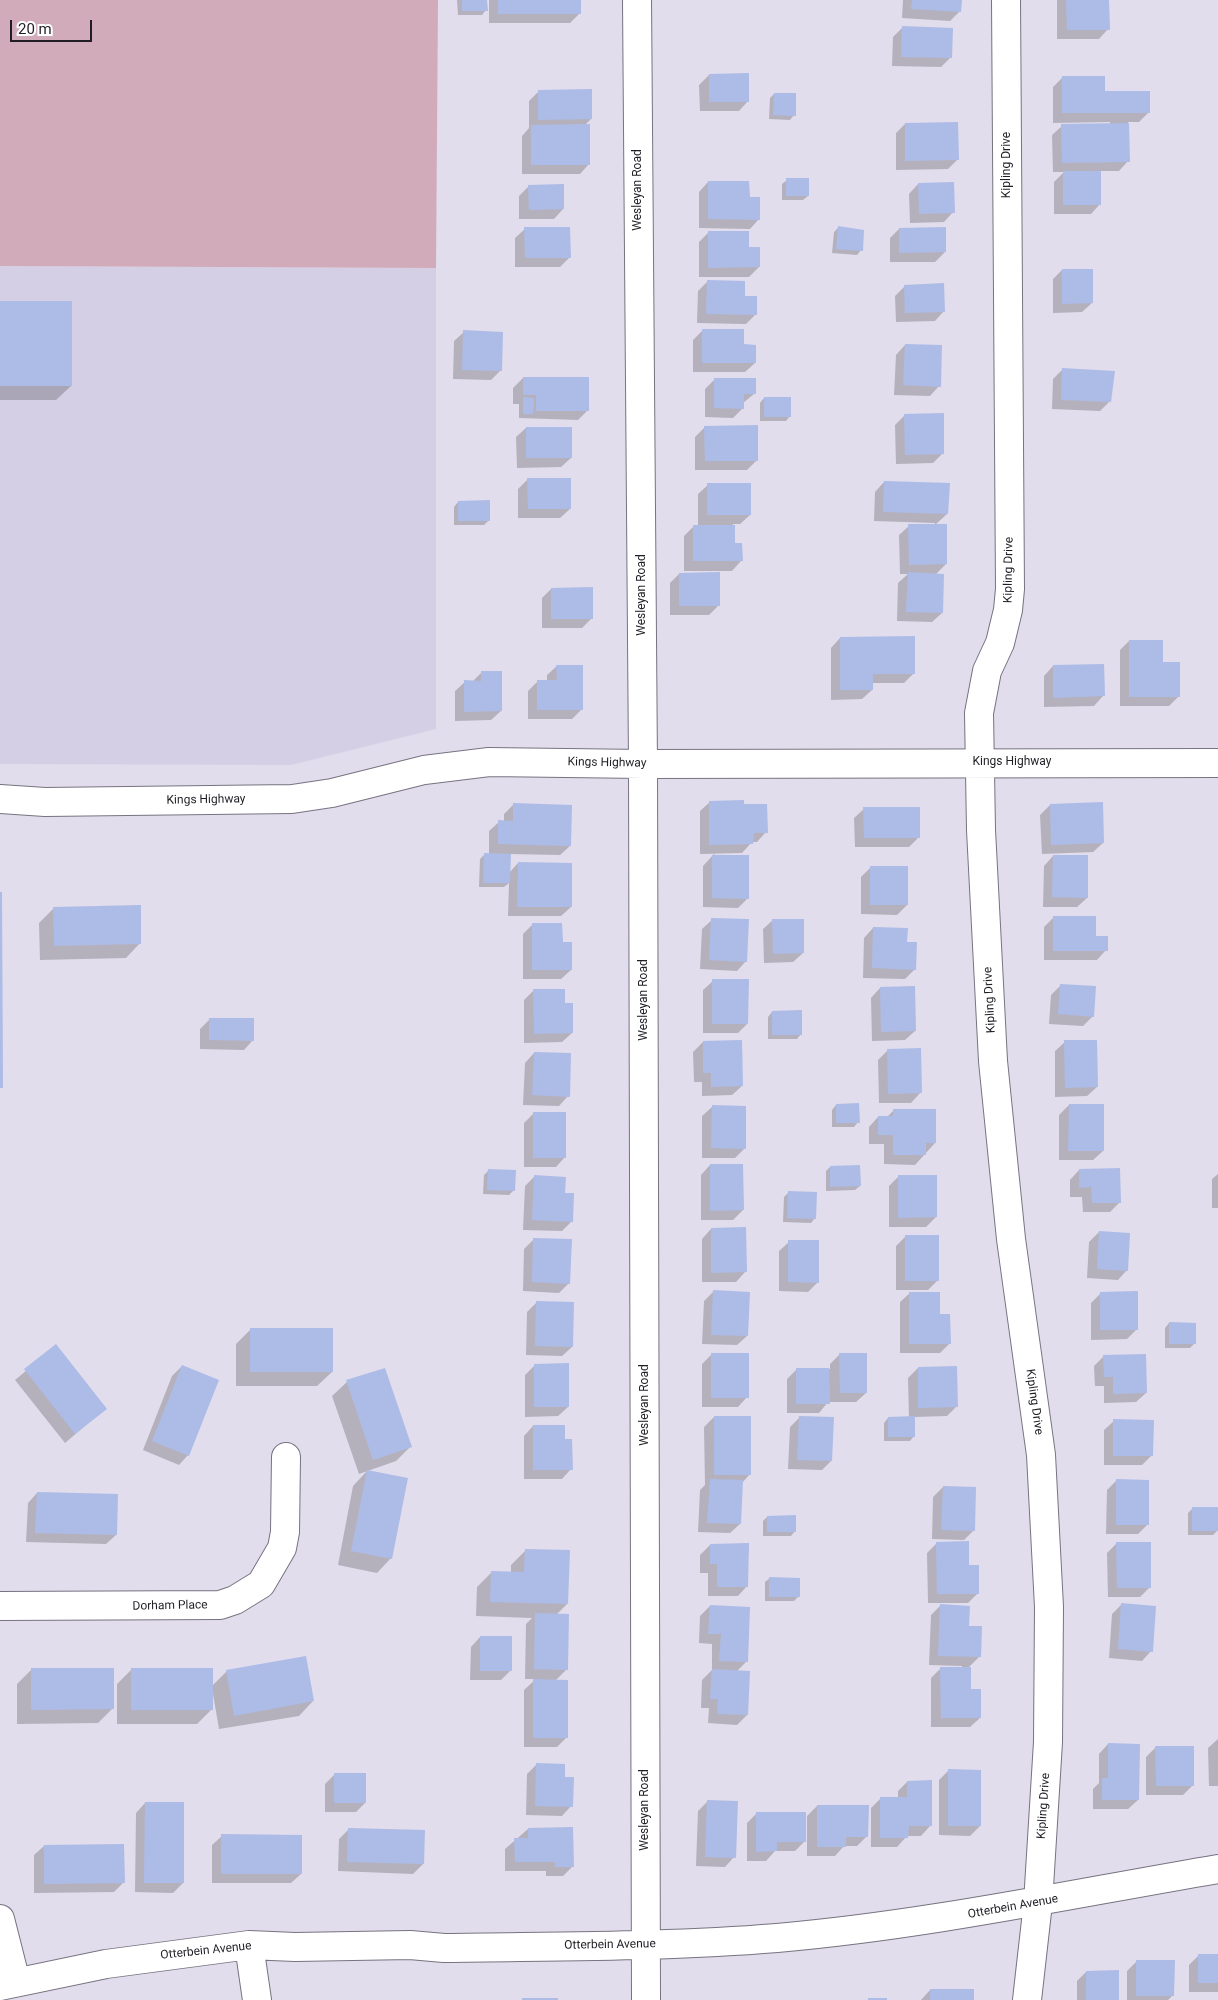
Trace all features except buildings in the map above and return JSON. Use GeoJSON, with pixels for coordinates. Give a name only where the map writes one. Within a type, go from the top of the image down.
{"type":"FeatureCollection","features":[{"type":"Feature","properties":{"kind":"street","name":"Wesleyan Road"},"geometry":{"type":"LineString","coordinates":[[637,0],[643,764],[646,2000]]}},
{"type":"Feature","properties":{"kind":"street","name":"Kipling Drive"},"geometry":{"type":"LineString","coordinates":[[1006,0],[1010,589],[1008,610],[1000,643],[987,671],[979,713],[981,830],[993,1061],[1007,1210],[1041,1455],[1046,1526],[1049,1607],[1048,1742],[1038,1903],[1027,2000]]}},
{"type":"Feature","properties":{"kind":"street","name":"Kings Highway"},"geometry":{"type":"LineString","coordinates":[[0,799],[45,802],[292,799],[332,794],[424,770],[490,762],[643,764],[1218,763]]}},
{"type":"Feature","properties":{"kind":"street","name":"Dorham Place"},"geometry":{"type":"LineString","coordinates":[[0,1606],[220,1605],[235,1600],[261,1584],[282,1548],[285,1532],[286,1457]]}},
{"type":"Feature","properties":{"kind":"street","name":"Otterbein Avenue"},"geometry":{"type":"LineString","coordinates":[[8,1984],[106,1964],[249,1945],[295,1947],[410,1945],[444,1948],[646,1944],[787,1937],[937,1920],[1218,1869]]}},
{"type":"Feature","properties":{"kind":"street"},"geometry":{"type":"LineString","coordinates":[[0,1919],[8,1984]]}},
{"type":"Feature","properties":{"kind":"street"},"geometry":{"type":"LineString","coordinates":[[249,1945],[257,2000]]}},
{"type":"Feature","properties":{"kind":"shaded area"},"geometry":{"type":"Polygon","coordinates":[[[0,0],[438,0],[436,268],[0,266],[0,0]]]}},
{"type":"Feature","properties":{"kind":"shaded area"},"geometry":{"type":"Polygon","coordinates":[[[0,266],[436,268],[436,729],[291,765],[0,764],[0,266]]]}}]}
